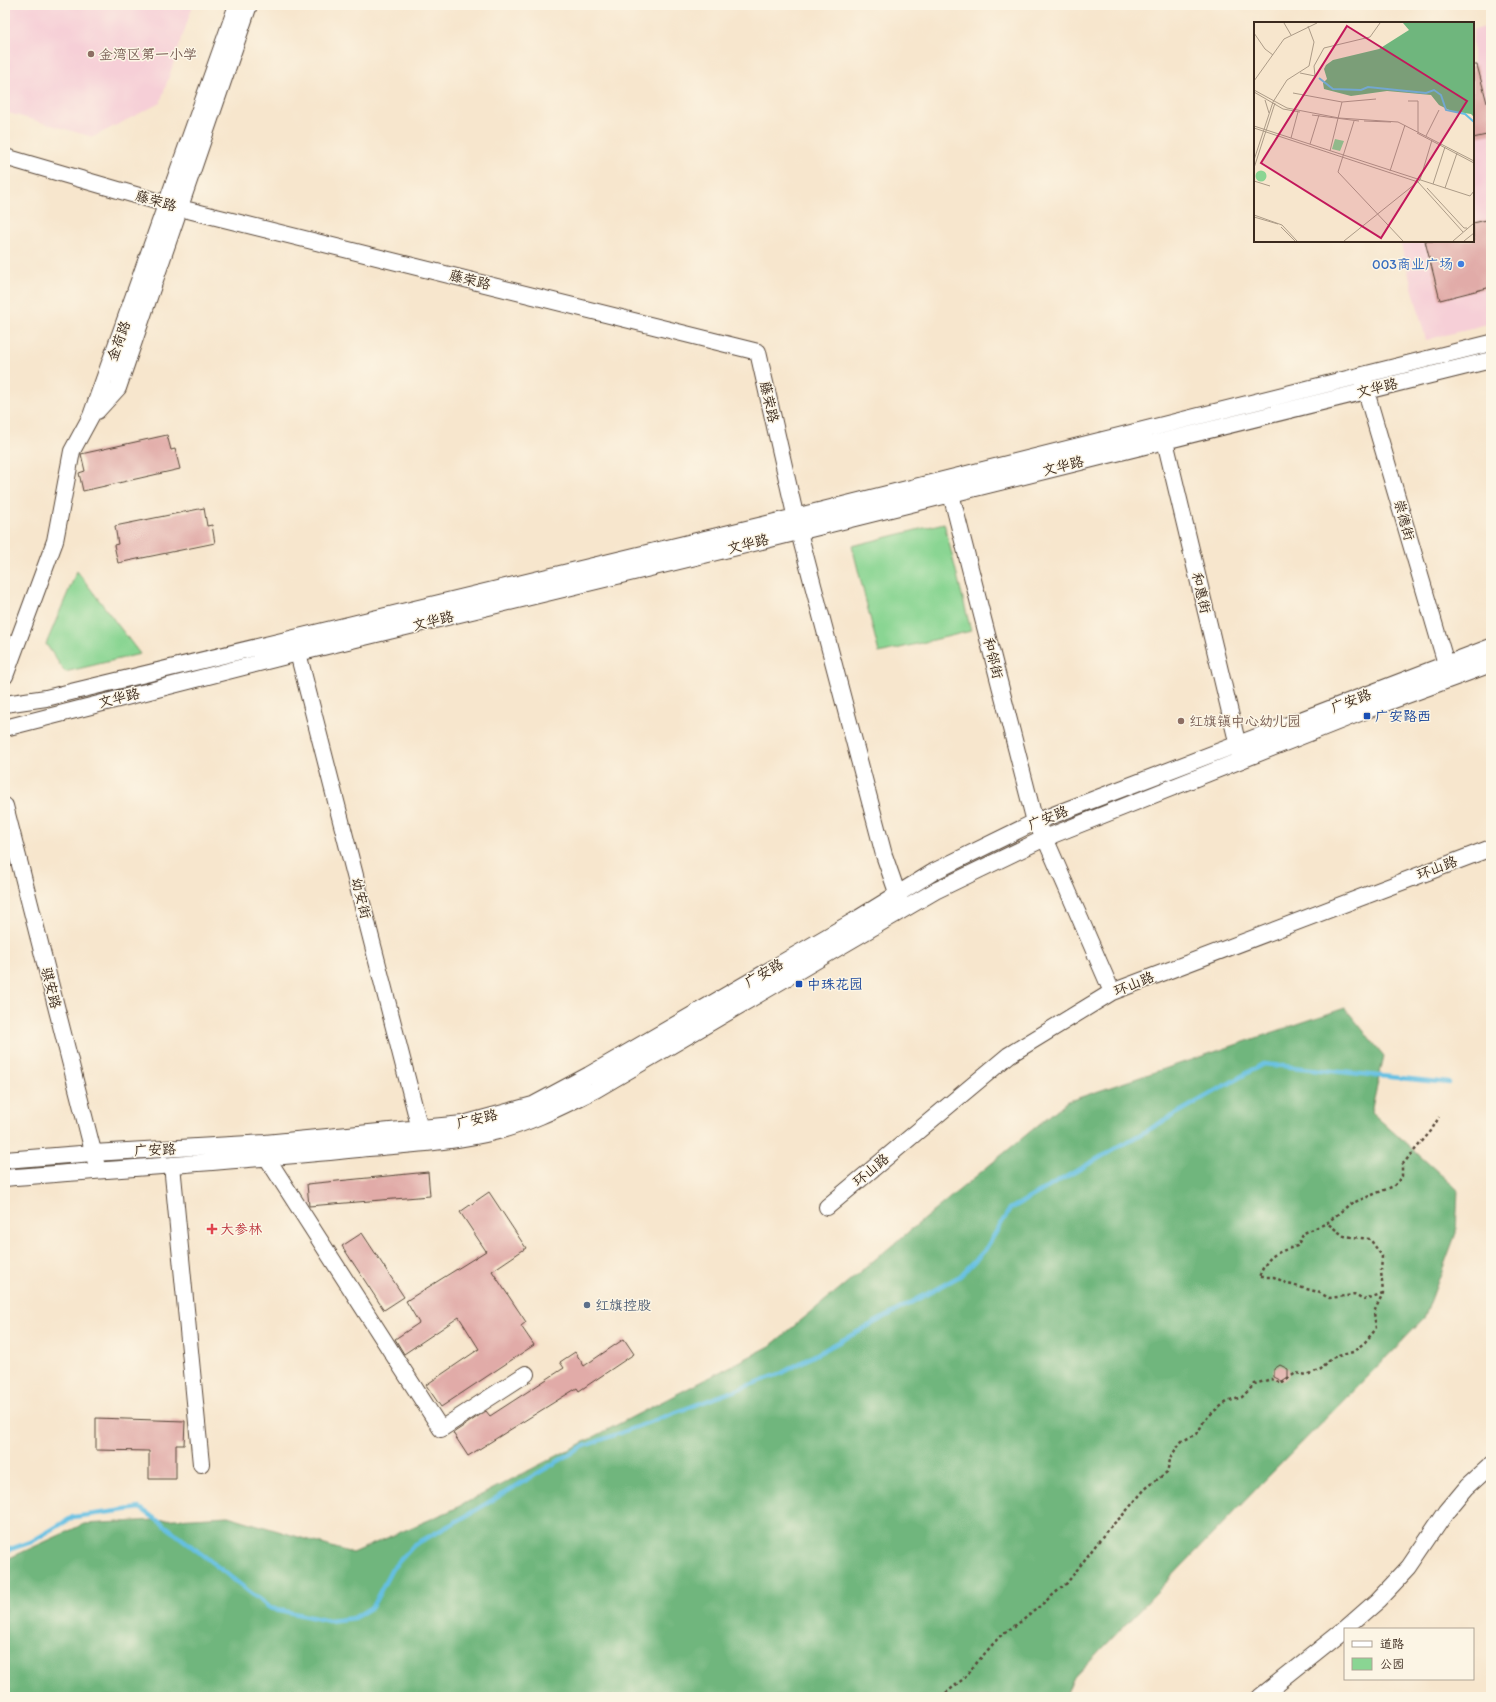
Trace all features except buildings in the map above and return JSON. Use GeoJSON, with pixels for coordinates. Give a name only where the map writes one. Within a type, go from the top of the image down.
{"type":"FeatureCollection","features":[{"type":"Feature","properties":{"kind":"street","name":"金荷路"},"geometry":{"type":"LineString","coordinates":[[5,676],[55,541],[72,451],[91,416],[174,206],[236,5]]}},
{"type":"Feature","properties":{"kind":"street"},"geometry":{"type":"LineString","coordinates":[[174,206],[249,5]]}},
{"type":"Feature","properties":{"kind":"street","name":"藤荣路"},"geometry":{"type":"LineString","coordinates":[[5,156],[174,206],[758,352],[797,524]]}},
{"type":"Feature","properties":{"kind":"street","name":"文华路"},"geometry":{"type":"LineString","coordinates":[[5,728],[797,524],[1491,342]]}},
{"type":"Feature","properties":{"kind":"street","name":"文华路"},"geometry":{"type":"LineString","coordinates":[[5,704],[46,698],[313,633],[797,524],[951,494],[1491,360]]}},
{"type":"Feature","properties":{"kind":"street","name":"崇德街"},"geometry":{"type":"LineString","coordinates":[[1361,375],[1449,672]]}},
{"type":"Feature","properties":{"kind":"street","name":"和惠街"},"geometry":{"type":"LineString","coordinates":[[1165,441],[1240,752]]}},
{"type":"Feature","properties":{"kind":"street","name":"和邻街"},"geometry":{"type":"LineString","coordinates":[[951,494],[1035,822],[1044,838],[1112,992]]}},
{"type":"Feature","properties":{"kind":"street"},"geometry":{"type":"LineString","coordinates":[[797,524],[882,847],[903,909]]}},
{"type":"Feature","properties":{"kind":"street"},"geometry":{"type":"LineString","coordinates":[[298,653],[313,633]]}},
{"type":"Feature","properties":{"kind":"street","name":"广安路"},"geometry":{"type":"LineString","coordinates":[[5,1178],[172,1165],[266,1151],[421,1135],[533,1105],[589,1075],[935,871],[1035,822],[1240,752],[1449,672],[1491,647]]}},
{"type":"Feature","properties":{"kind":"street","name":"幼安街"},"geometry":{"type":"LineString","coordinates":[[298,653],[421,1135]]}},
{"type":"Feature","properties":{"kind":"street","name":"广安路"},"geometry":{"type":"LineString","coordinates":[[1449,672],[1491,664]]}},
{"type":"Feature","properties":{"kind":"street","name":"广安路"},"geometry":{"type":"LineString","coordinates":[[421,1135],[461,1138],[498,1131],[542,1116],[595,1090],[935,891],[1044,838],[1240,752]]}},
{"type":"Feature","properties":{"kind":"street","name":"骐安路"},"geometry":{"type":"LineString","coordinates":[[5,806],[98,1171]]}},
{"type":"Feature","properties":{"kind":"street","name":"环山路"},"geometry":{"type":"LineString","coordinates":[[827,1207],[1009,1055],[1112,992],[1491,848]]}},
{"type":"Feature","properties":{"kind":"street"},"geometry":{"type":"LineString","coordinates":[[266,1151],[440,1429],[526,1374]]}},
{"type":"Feature","properties":{"kind":"street","name":"广安路"},"geometry":{"type":"LineString","coordinates":[[5,1160],[93,1153],[266,1151]]}},
{"type":"Feature","properties":{"kind":"street"},"geometry":{"type":"LineString","coordinates":[[172,1165],[201,1464]]}},
{"type":"Feature","properties":{"kind":"street"},"geometry":{"type":"LineString","coordinates":[[1346,1628],[1378,1600],[1409,1567],[1447,1511],[1467,1487],[1491,1465]]}},
{"type":"Feature","properties":{"kind":"street"},"geometry":{"type":"LineString","coordinates":[[1260,1697],[1344,1630]]}},
{"type":"Feature","properties":{"kind":"path"},"geometry":{"type":"LineString","coordinates":[[1383,1293],[1364,1300],[1354,1296],[1329,1298],[1318,1292],[1288,1284],[1274,1277],[1259,1277],[1266,1262],[1278,1252],[1297,1246],[1304,1233],[1327,1223],[1350,1204],[1394,1186],[1402,1176],[1402,1165],[1431,1131],[1438,1117]]}},
{"type":"Feature","properties":{"kind":"path"},"geometry":{"type":"LineString","coordinates":[[941,1697],[962,1680],[999,1636],[1026,1617],[1067,1583],[1108,1529],[1122,1516],[1145,1489],[1167,1472],[1171,1456],[1182,1441],[1197,1434],[1204,1421],[1214,1411],[1227,1402],[1242,1397],[1255,1384],[1271,1379],[1282,1383],[1296,1373],[1307,1375],[1321,1369],[1331,1358],[1353,1352],[1365,1342],[1376,1329],[1374,1312],[1383,1293],[1381,1271],[1382,1256],[1370,1239],[1344,1236],[1327,1223]]}},
{"type":"Feature","properties":{"kind":"shaded area","name":"金湾区第一小学"},"geometry":{"type":"Polygon","coordinates":[[[5,5],[193,5],[160,103],[93,137],[5,112],[5,5]]]}},
{"type":"Feature","properties":{"kind":"shaded area","name":"003商业广场"},"geometry":{"type":"Polygon","coordinates":[[[1491,26],[1491,323],[1426,340],[1400,242],[1474,242],[1474,30],[1491,26]]]}},
{"type":"Feature","properties":{"kind":"green space"},"geometry":{"type":"Polygon","coordinates":[[[944,523],[971,631],[879,653],[852,546],[944,523]]]}},
{"type":"Feature","properties":{"kind":"green space"},"geometry":{"type":"Polygon","coordinates":[[[77,571],[140,654],[65,672],[46,644],[77,571]]]}},
{"type":"Feature","properties":{"kind":"green space"},"geometry":{"type":"Polygon","coordinates":[[[1345,1008],[1384,1056],[1371,1112],[1458,1190],[1456,1233],[1424,1319],[1261,1484],[1074,1678],[1065,1697],[5,1697],[5,1560],[84,1524],[228,1516],[352,1553],[452,1510],[770,1346],[1066,1102],[1345,1008]]]}},
{"type":"Feature","properties":{"kind":"waterway"},"geometry":{"type":"LineString","coordinates":[[5,1551],[31,1542],[73,1517],[140,1508],[167,1527],[270,1608],[329,1621],[354,1618],[372,1607],[392,1569],[414,1545],[582,1447],[782,1373],[960,1276],[985,1250],[1010,1209],[1263,1064],[1449,1083]]}},
{"type":"Feature","properties":{"kind":"place","name":"金湾区第一小学"},"geometry":{"type":"Point","coordinates":[91,54]}},
{"type":"Feature","properties":{"kind":"place","name":"003商业广场"},"geometry":{"type":"Point","coordinates":[1461,264]}},
{"type":"Feature","properties":{"kind":"place","name":"广安路西"},"geometry":{"type":"Point","coordinates":[1367,716]}},
{"type":"Feature","properties":{"kind":"place","name":"红旗镇中心幼儿园"},"geometry":{"type":"Point","coordinates":[1181,721]}},
{"type":"Feature","properties":{"kind":"place","name":"中珠花园"},"geometry":{"type":"Point","coordinates":[799,984]}},
{"type":"Feature","properties":{"kind":"place","name":"大参林"},"geometry":{"type":"Point","coordinates":[212,1229]}},
{"type":"Feature","properties":{"kind":"place","name":"红旗控股"},"geometry":{"type":"Point","coordinates":[587,1305]}}]}
